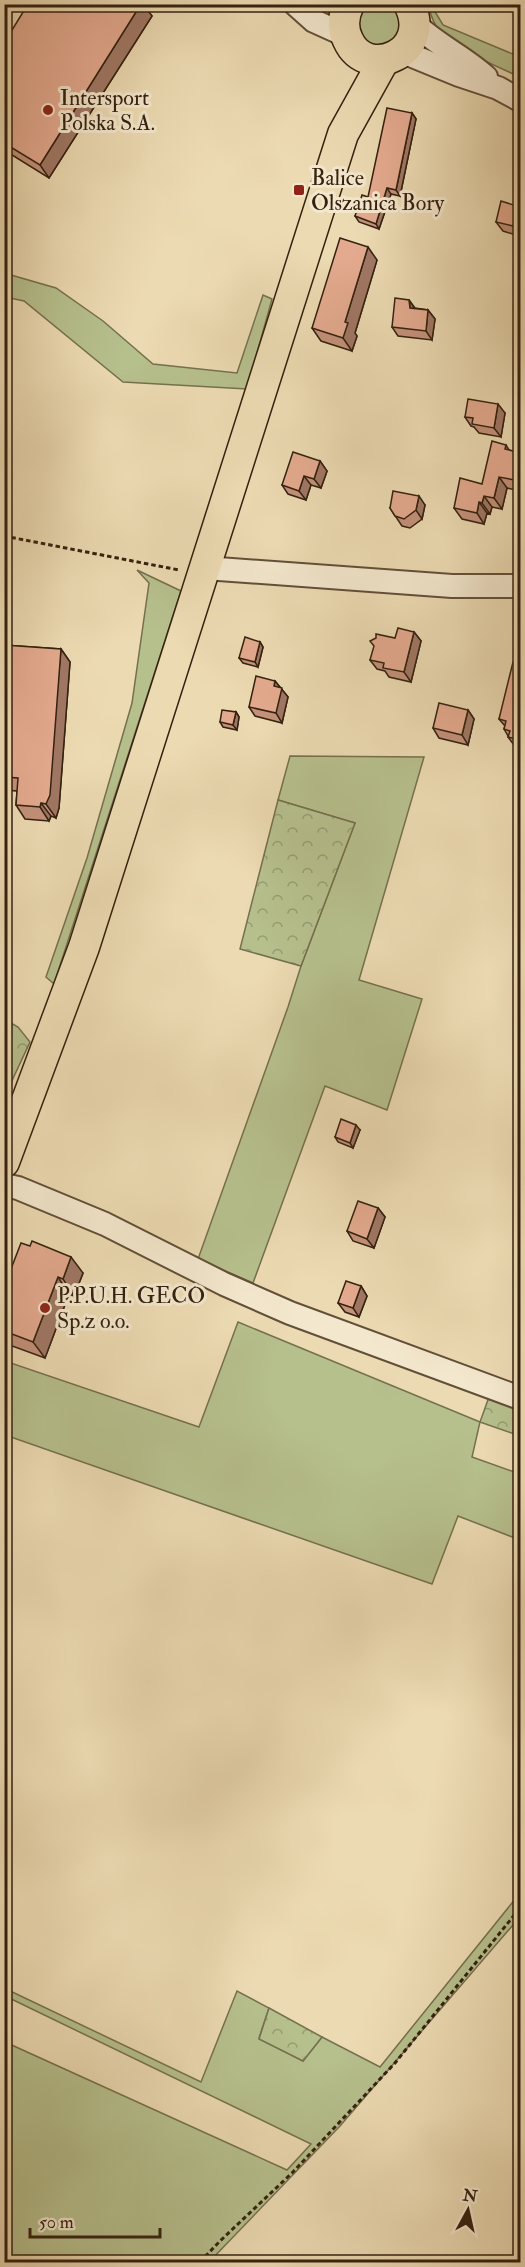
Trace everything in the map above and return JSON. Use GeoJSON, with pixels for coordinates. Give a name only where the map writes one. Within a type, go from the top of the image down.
{"type":"FeatureCollection","features":[{"type":"Feature","properties":{"kind":"main road"},"geometry":{"type":"LineString","coordinates":[[4,1162],[84,947],[343,134],[361,31],[411,41],[412,14]]}},
{"type":"Feature","properties":{"kind":"street"},"geometry":{"type":"LineString","coordinates":[[295,4],[314,21],[361,31],[459,75],[498,88],[520,100]]}},
{"type":"Feature","properties":{"kind":"street"},"geometry":{"type":"LineString","coordinates":[[412,14],[428,37],[474,66],[498,88]]}},
{"type":"Feature","properties":{"kind":"street"},"geometry":{"type":"LineString","coordinates":[[205,568],[452,586],[520,586]]}},
{"type":"Feature","properties":{"kind":"street"},"geometry":{"type":"LineString","coordinates":[[4,1185],[18,1188],[105,1224],[224,1284],[290,1313],[520,1398]]}},
{"type":"Feature","properties":{"kind":"path"},"geometry":{"type":"LineString","coordinates":[[4,536],[188,572],[205,568]]}},
{"type":"Feature","properties":{"kind":"path"},"geometry":{"type":"LineString","coordinates":[[200,2262],[292,2173],[395,2063],[520,1908]]}},
{"type":"Feature","properties":{"kind":"green space"},"geometry":{"type":"Polygon","coordinates":[[[362,5],[399,5],[406,28],[382,50],[359,39],[355,14],[362,5]]]}},
{"type":"Feature","properties":{"kind":"green space"},"geometry":{"type":"Polygon","coordinates":[[[428,5],[431,5],[443,25],[520,57],[520,77],[460,47],[442,34],[433,20],[428,5]]]}},
{"type":"Feature","properties":{"kind":"green space"},"geometry":{"type":"Polygon","coordinates":[[[4,273],[56,288],[103,321],[153,364],[237,373],[263,295],[272,299],[247,389],[123,382],[24,301],[5,297],[4,273]]]}},
{"type":"Feature","properties":{"kind":"green space"},"geometry":{"type":"Polygon","coordinates":[[[137,570],[181,591],[54,984],[46,977],[87,858],[132,703],[149,583],[137,570]]]}},
{"type":"Feature","properties":{"kind":"green space"},"geometry":{"type":"Polygon","coordinates":[[[290,756],[424,757],[359,980],[422,999],[387,1110],[325,1086],[253,1283],[198,1259],[301,966],[355,823],[278,800],[290,756]]]}},
{"type":"Feature","properties":{"kind":"green space"},"geometry":{"type":"Polygon","coordinates":[[[278,800],[355,823],[301,966],[240,949],[278,800]]]}},
{"type":"Feature","properties":{"kind":"green space"},"geometry":{"type":"Polygon","coordinates":[[[4,1019],[18,1027],[30,1042],[9,1087],[5,1083],[4,1019]]]}},
{"type":"Feature","properties":{"kind":"green space"},"geometry":{"type":"Polygon","coordinates":[[[238,1322],[480,1422],[472,1457],[520,1474],[520,1540],[458,1516],[432,1584],[5,1435],[5,1361],[199,1427],[238,1322]]]}},
{"type":"Feature","properties":{"kind":"green space"},"geometry":{"type":"Polygon","coordinates":[[[489,1397],[520,1409],[520,1436],[480,1422],[489,1397]]]}},
{"type":"Feature","properties":{"kind":"green space"},"geometry":{"type":"Polygon","coordinates":[[[520,1893],[519,1918],[340,2126],[209,2262],[21,2262],[5,2255],[5,2042],[287,2170],[311,2144],[5,1996],[4,1988],[201,2082],[237,1991],[269,2008],[259,2038],[303,2061],[322,2037],[380,2067],[520,1893]]]}},
{"type":"Feature","properties":{"kind":"green space"},"geometry":{"type":"Polygon","coordinates":[[[269,2008],[322,2037],[303,2061],[259,2039],[269,2008]]]}},
{"type":"Feature","properties":{"kind":"building","name":"Intersport Polska S.A."},"geometry":{"type":"Polygon","coordinates":[[[28,4],[141,4],[40,165],[4,143],[4,43],[28,4]]]}},
{"type":"Feature","properties":{"kind":"building"},"geometry":{"type":"Polygon","coordinates":[[[387,108],[412,113],[396,190],[387,188],[376,224],[355,216],[362,195],[368,197],[387,108]]]}},
{"type":"Feature","properties":{"kind":"building"},"geometry":{"type":"Polygon","coordinates":[[[501,201],[520,207],[520,220],[515,218],[513,226],[496,222],[501,201]]]}},
{"type":"Feature","properties":{"kind":"building"},"geometry":{"type":"Polygon","coordinates":[[[340,238],[368,247],[345,322],[348,323],[343,338],[312,328],[340,238]]]}},
{"type":"Feature","properties":{"kind":"building"},"geometry":{"type":"Polygon","coordinates":[[[395,298],[409,300],[410,308],[428,310],[426,331],[392,327],[395,298]]]}},
{"type":"Feature","properties":{"kind":"building"},"geometry":{"type":"Polygon","coordinates":[[[468,399],[498,404],[494,428],[472,424],[473,418],[465,417],[468,399]]]}},
{"type":"Feature","properties":{"kind":"building"},"geometry":{"type":"Polygon","coordinates":[[[492,441],[506,445],[505,449],[520,453],[520,481],[499,477],[494,498],[484,496],[482,503],[479,502],[477,513],[454,508],[460,478],[482,484],[492,441]]]}},
{"type":"Feature","properties":{"kind":"building"},"geometry":{"type":"Polygon","coordinates":[[[293,452],[320,461],[314,479],[304,476],[299,491],[282,485],[293,452]]]}},
{"type":"Feature","properties":{"kind":"building"},"geometry":{"type":"Polygon","coordinates":[[[393,491],[419,496],[416,510],[404,519],[395,516],[390,508],[393,491]]]}},
{"type":"Feature","properties":{"kind":"building"},"geometry":{"type":"Polygon","coordinates":[[[398,628],[414,632],[404,672],[383,668],[384,663],[370,660],[374,646],[370,641],[376,638],[376,634],[395,638],[398,628]]]}},
{"type":"Feature","properties":{"kind":"building"},"geometry":{"type":"Polygon","coordinates":[[[245,637],[260,642],[255,662],[239,658],[245,637]]]}},
{"type":"Feature","properties":{"kind":"building"},"geometry":{"type":"Polygon","coordinates":[[[4,645],[61,649],[50,795],[46,804],[41,803],[40,807],[16,805],[18,778],[4,777],[4,645]]]}},
{"type":"Feature","properties":{"kind":"building"},"geometry":{"type":"Polygon","coordinates":[[[513,662],[520,663],[520,740],[508,737],[510,731],[504,729],[506,721],[499,719],[513,662]]]}},
{"type":"Feature","properties":{"kind":"building"},"geometry":{"type":"Polygon","coordinates":[[[256,676],[275,681],[274,686],[282,688],[276,713],[249,707],[256,676]]]}},
{"type":"Feature","properties":{"kind":"building"},"geometry":{"type":"Polygon","coordinates":[[[439,703],[468,710],[462,735],[433,728],[439,703]]]}},
{"type":"Feature","properties":{"kind":"building"},"geometry":{"type":"Polygon","coordinates":[[[222,710],[236,712],[233,725],[220,722],[222,710]]]}},
{"type":"Feature","properties":{"kind":"building"},"geometry":{"type":"Polygon","coordinates":[[[341,1119],[356,1125],[350,1143],[335,1137],[341,1119]]]}},
{"type":"Feature","properties":{"kind":"building"},"geometry":{"type":"Polygon","coordinates":[[[358,1201],[378,1208],[367,1239],[347,1231],[358,1201]]]}},
{"type":"Feature","properties":{"kind":"building"},"geometry":{"type":"Polygon","coordinates":[[[32,1241],[71,1257],[63,1279],[58,1277],[33,1342],[4,1331],[4,1287],[21,1243],[30,1246],[32,1241]]]}},
{"type":"Feature","properties":{"kind":"building"},"geometry":{"type":"Polygon","coordinates":[[[346,1281],[361,1286],[353,1308],[338,1303],[346,1281]]]}},
{"type":"Feature","properties":{"kind":"place","name":"Intersport Polska S.A."},"geometry":{"type":"Point","coordinates":[48,110]}},
{"type":"Feature","properties":{"kind":"place","name":"Balice Olszanica Bory"},"geometry":{"type":"Point","coordinates":[299,190]}},
{"type":"Feature","properties":{"kind":"place","name":"P.P.U.H. GECO Sp.z o.o."},"geometry":{"type":"Point","coordinates":[45,1308]}}]}
